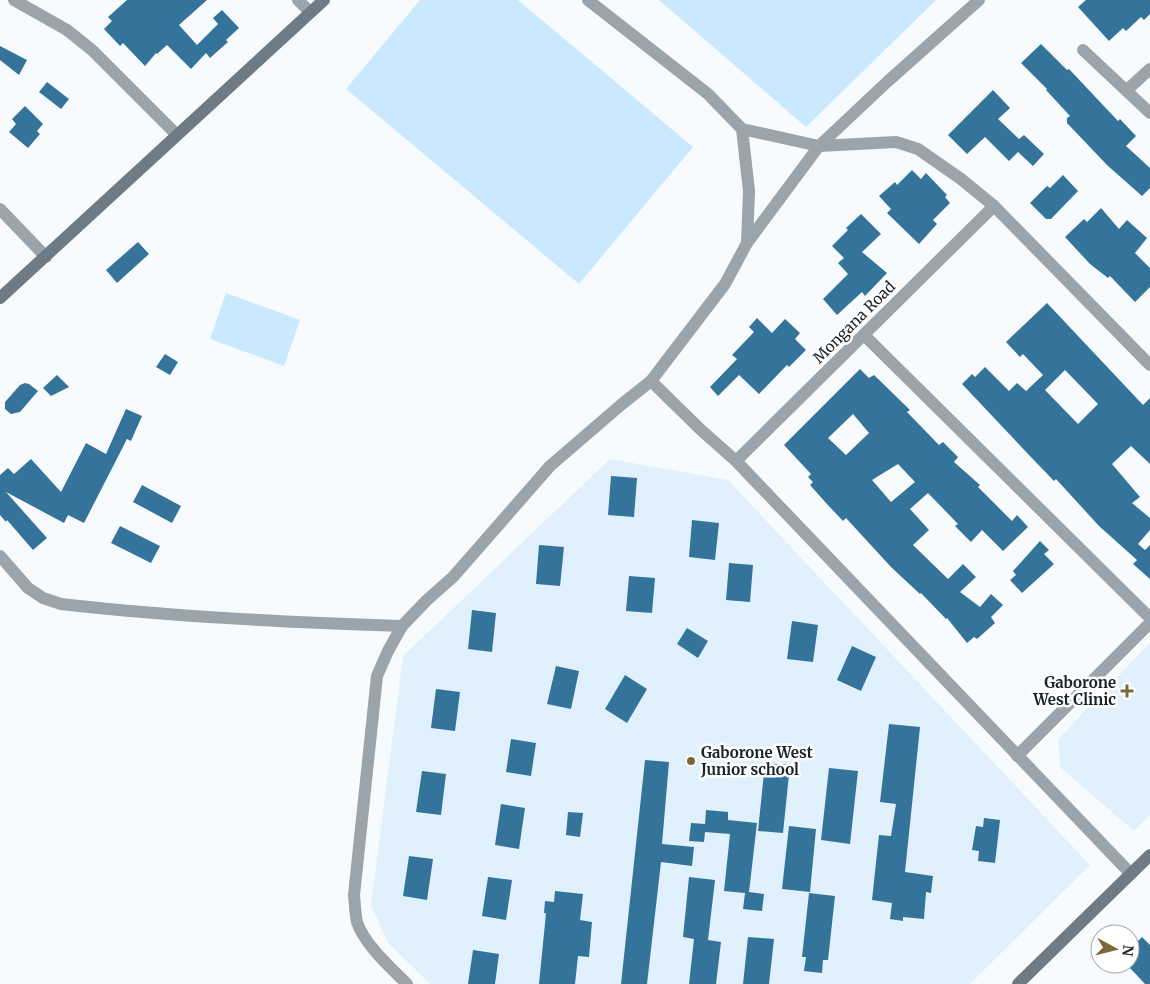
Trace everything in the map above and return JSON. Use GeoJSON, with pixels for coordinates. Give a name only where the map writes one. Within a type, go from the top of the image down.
{"type":"FeatureCollection","features":[{"type":"Feature","properties":{"kind":"street"},"geometry":{"type":"LineString","coordinates":[[14,0],[67,30],[92,50],[177,135]]}},
{"type":"Feature","properties":{"kind":"street"},"geometry":{"type":"LineString","coordinates":[[298,0],[310,12]]}},
{"type":"Feature","properties":{"kind":"street"},"geometry":{"type":"LineString","coordinates":[[0,298],[324,0]]}},
{"type":"Feature","properties":{"kind":"street"},"geometry":{"type":"LineString","coordinates":[[588,0],[708,94],[742,129],[819,146],[896,142],[918,149],[961,178],[994,206],[1150,365]]}},
{"type":"Feature","properties":{"kind":"street"},"geometry":{"type":"LineString","coordinates":[[407,984],[365,938],[358,924],[354,894],[378,676],[388,651],[402,626],[453,577],[550,466],[651,381],[725,284],[747,243],[819,146],[979,0]]}},
{"type":"Feature","properties":{"kind":"street"},"geometry":{"type":"LineString","coordinates":[[1083,50],[1150,113]]}},
{"type":"Feature","properties":{"kind":"street"},"geometry":{"type":"LineString","coordinates":[[1127,90],[1150,69]]}},
{"type":"Feature","properties":{"kind":"street"},"geometry":{"type":"LineString","coordinates":[[742,129],[749,191],[747,243]]}},
{"type":"Feature","properties":{"kind":"street","name":"Mongana Road"},"geometry":{"type":"LineString","coordinates":[[736,461],[994,206]]}},
{"type":"Feature","properties":{"kind":"street"},"geometry":{"type":"LineString","coordinates":[[0,208],[46,257]]}},
{"type":"Feature","properties":{"kind":"street"},"geometry":{"type":"LineString","coordinates":[[864,335],[1150,618]]}},
{"type":"Feature","properties":{"kind":"street"},"geometry":{"type":"LineString","coordinates":[[651,381],[736,461],[1131,874]]}},
{"type":"Feature","properties":{"kind":"street"},"geometry":{"type":"LineString","coordinates":[[0,556],[28,588],[43,598],[61,604],[194,616],[402,626]]}},
{"type":"Feature","properties":{"kind":"street"},"geometry":{"type":"LineString","coordinates":[[1017,756],[1150,623]]}},
{"type":"Feature","properties":{"kind":"street"},"geometry":{"type":"LineString","coordinates":[[1018,984],[1150,855]]}},
{"type":"Feature","properties":{"kind":"shaded area"},"geometry":{"type":"Polygon","coordinates":[[[420,0],[518,0],[693,147],[579,284],[346,89],[420,0]]]}},
{"type":"Feature","properties":{"kind":"shaded area"},"geometry":{"type":"Polygon","coordinates":[[[659,0],[936,0],[806,127],[659,0]]]}},
{"type":"Feature","properties":{"kind":"shaded area"},"geometry":{"type":"Polygon","coordinates":[[[226,293],[300,320],[284,366],[210,339],[226,293]]]}},
{"type":"Feature","properties":{"kind":"shaded area","name":"Gaborone West Junior school"},"geometry":{"type":"Polygon","coordinates":[[[610,459],[728,480],[1090,865],[970,984],[430,984],[388,943],[371,905],[403,656],[610,459]]]}},
{"type":"Feature","properties":{"kind":"shaded area","name":"Gaborone West Clinic"},"geometry":{"type":"Polygon","coordinates":[[[1150,643],[1150,815],[1134,831],[1060,767],[1058,739],[1150,643]]]}},
{"type":"Feature","properties":{"kind":"building"},"geometry":{"type":"Polygon","coordinates":[[[127,0],[207,0],[179,25],[197,45],[218,24],[213,18],[222,10],[239,28],[226,40],[228,42],[210,58],[206,53],[191,69],[167,45],[156,53],[145,66],[123,43],[120,46],[104,29],[112,21],[108,17],[127,0]]]}},
{"type":"Feature","properties":{"kind":"building"},"geometry":{"type":"Polygon","coordinates":[[[1086,0],[1150,0],[1150,14],[1144,20],[1141,17],[1126,31],[1123,28],[1109,41],[1078,7],[1086,0]]]}},
{"type":"Feature","properties":{"kind":"building"},"geometry":{"type":"Polygon","coordinates":[[[1041,44],[1067,70],[1069,69],[1118,121],[1120,119],[1136,136],[1126,146],[1150,168],[1150,188],[1142,196],[1107,165],[1067,123],[1067,118],[1070,116],[1021,63],[1041,44]]]}},
{"type":"Feature","properties":{"kind":"building"},"geometry":{"type":"Polygon","coordinates":[[[0,46],[27,60],[19,75],[0,60],[0,46]]]}},
{"type":"Feature","properties":{"kind":"building"},"geometry":{"type":"Polygon","coordinates":[[[47,82],[69,99],[61,109],[39,92],[47,82]]]}},
{"type":"Feature","properties":{"kind":"building"},"geometry":{"type":"Polygon","coordinates":[[[993,90],[1010,108],[998,119],[1019,139],[1024,135],[1044,154],[1033,166],[1018,152],[1009,161],[985,137],[967,154],[948,135],[993,90]]]}},
{"type":"Feature","properties":{"kind":"building"},"geometry":{"type":"Polygon","coordinates":[[[25,106],[43,124],[37,131],[40,134],[28,148],[9,132],[16,124],[12,119],[25,106]]]}},
{"type":"Feature","properties":{"kind":"building"},"geometry":{"type":"Polygon","coordinates":[[[912,170],[921,179],[926,173],[947,195],[945,197],[950,203],[933,220],[937,224],[919,244],[887,213],[891,209],[879,196],[895,182],[897,185],[912,170]]]}},
{"type":"Feature","properties":{"kind":"building"},"geometry":{"type":"Polygon","coordinates":[[[1063,175],[1078,191],[1051,219],[1046,219],[1030,203],[1047,186],[1050,188],[1063,175]]]}},
{"type":"Feature","properties":{"kind":"building"},"geometry":{"type":"Polygon","coordinates":[[[1101,208],[1119,229],[1127,220],[1147,238],[1135,253],[1150,268],[1150,287],[1135,302],[1110,276],[1108,278],[1090,264],[1065,237],[1084,219],[1087,222],[1101,208]]]}},
{"type":"Feature","properties":{"kind":"building"},"geometry":{"type":"Polygon","coordinates":[[[861,214],[881,234],[862,252],[887,273],[865,296],[862,292],[837,315],[823,299],[848,274],[838,263],[844,258],[832,246],[848,230],[846,228],[861,214]]]}},
{"type":"Feature","properties":{"kind":"building"},"geometry":{"type":"Polygon","coordinates":[[[138,242],[149,254],[117,283],[106,270],[138,242]]]}},
{"type":"Feature","properties":{"kind":"building"},"geometry":{"type":"Polygon","coordinates":[[[1047,303],[1143,405],[1150,398],[1150,464],[1131,446],[1112,464],[1140,497],[1132,503],[1150,518],[1150,530],[1138,544],[1145,550],[1150,545],[1150,579],[1133,564],[1137,560],[1099,526],[1056,479],[1054,481],[962,384],[972,374],[975,377],[985,367],[1009,391],[1017,383],[1026,391],[1043,375],[1023,354],[1020,357],[1006,342],[1047,303]],[[1065,370],[1045,390],[1078,424],[1098,404],[1065,370]]]}},
{"type":"Feature","properties":{"kind":"building"},"geometry":{"type":"Polygon","coordinates":[[[757,318],[772,333],[785,319],[800,333],[795,339],[806,350],[789,367],[787,365],[759,394],[739,375],[718,396],[710,387],[737,359],[732,355],[754,332],[749,327],[757,318]]]}},
{"type":"Feature","properties":{"kind":"building"},"geometry":{"type":"Polygon","coordinates":[[[165,354],[178,362],[170,375],[156,367],[165,354]]]}},
{"type":"Feature","properties":{"kind":"building"},"geometry":{"type":"Polygon","coordinates":[[[860,369],[869,378],[874,375],[910,410],[907,412],[939,445],[943,442],[958,457],[954,462],[980,485],[978,487],[1012,521],[1017,515],[1028,527],[1003,551],[982,530],[971,542],[955,526],[958,524],[928,493],[910,509],[929,530],[913,545],[948,579],[963,564],[976,577],[960,592],[980,607],[991,594],[1003,605],[991,617],[995,623],[977,639],[974,637],[967,643],[947,618],[891,567],[846,518],[843,521],[826,503],[810,485],[813,482],[808,477],[811,474],[784,445],[860,369]],[[853,414],[828,438],[846,455],[869,433],[853,414]],[[898,464],[872,480],[891,502],[915,482],[898,464]]]}},
{"type":"Feature","properties":{"kind":"building"},"geometry":{"type":"Polygon","coordinates":[[[57,375],[69,387],[51,396],[43,388],[57,375]]]}},
{"type":"Feature","properties":{"kind":"building"},"geometry":{"type":"Polygon","coordinates":[[[25,383],[38,391],[20,412],[11,414],[5,409],[5,402],[20,385],[25,383]]]}},
{"type":"Feature","properties":{"kind":"building"},"geometry":{"type":"Polygon","coordinates":[[[126,409],[142,416],[131,441],[127,439],[84,523],[68,515],[64,523],[6,492],[47,538],[33,550],[7,520],[6,522],[0,515],[0,475],[8,468],[14,474],[31,459],[61,492],[86,443],[106,454],[126,409]]]}},
{"type":"Feature","properties":{"kind":"building"},"geometry":{"type":"Polygon","coordinates":[[[611,476],[637,478],[634,517],[608,515],[611,476]]]}},
{"type":"Feature","properties":{"kind":"building"},"geometry":{"type":"Polygon","coordinates":[[[142,485],[181,506],[172,523],[133,502],[142,485]]]}},
{"type":"Feature","properties":{"kind":"building"},"geometry":{"type":"Polygon","coordinates":[[[692,520],[719,523],[715,560],[689,557],[692,520]]]}},
{"type":"Feature","properties":{"kind":"building"},"geometry":{"type":"Polygon","coordinates":[[[120,526],[160,546],[151,563],[111,543],[120,526]]]}},
{"type":"Feature","properties":{"kind":"building"},"geometry":{"type":"Polygon","coordinates":[[[1040,541],[1049,550],[1044,554],[1054,564],[1022,593],[1010,580],[1016,575],[1013,571],[1040,541]]]}},
{"type":"Feature","properties":{"kind":"building"},"geometry":{"type":"Polygon","coordinates":[[[539,545],[564,547],[560,586],[536,584],[539,545]]]}},
{"type":"Feature","properties":{"kind":"building"},"geometry":{"type":"Polygon","coordinates":[[[729,563],[753,565],[750,602],[726,600],[729,563]]]}},
{"type":"Feature","properties":{"kind":"building"},"geometry":{"type":"Polygon","coordinates":[[[629,576],[655,578],[652,613],[626,611],[629,576]]]}},
{"type":"Feature","properties":{"kind":"building"},"geometry":{"type":"Polygon","coordinates":[[[472,610],[496,613],[492,652],[468,649],[472,610]]]}},
{"type":"Feature","properties":{"kind":"building"},"geometry":{"type":"Polygon","coordinates":[[[792,621],[818,625],[813,662],[787,659],[792,621]]]}},
{"type":"Feature","properties":{"kind":"building"},"geometry":{"type":"Polygon","coordinates":[[[687,628],[708,641],[698,658],[677,644],[687,628]]]}},
{"type":"Feature","properties":{"kind":"building"},"geometry":{"type":"Polygon","coordinates":[[[852,646],[876,657],[861,691],[837,680],[852,646]]]}},
{"type":"Feature","properties":{"kind":"building"},"geometry":{"type":"Polygon","coordinates":[[[556,666],[579,671],[571,709],[547,704],[556,666]]]}},
{"type":"Feature","properties":{"kind":"building"},"geometry":{"type":"Polygon","coordinates":[[[625,675],[647,689],[627,723],[605,709],[625,675]]]}},
{"type":"Feature","properties":{"kind":"building"},"geometry":{"type":"Polygon","coordinates":[[[436,689],[460,692],[455,731],[431,728],[436,689]]]}},
{"type":"Feature","properties":{"kind":"building"},"geometry":{"type":"Polygon","coordinates":[[[889,724],[920,727],[905,872],[933,876],[931,893],[926,892],[924,919],[903,917],[903,921],[890,919],[892,903],[872,900],[879,835],[891,836],[896,804],[880,802],[889,724]]]}},
{"type":"Feature","properties":{"kind":"building"},"geometry":{"type":"Polygon","coordinates":[[[511,739],[536,743],[531,776],[506,772],[511,739]]]}},
{"type":"Feature","properties":{"kind":"building"},"geometry":{"type":"Polygon","coordinates":[[[645,760],[669,762],[662,844],[694,847],[692,866],[661,862],[647,984],[621,984],[645,760]]]}},
{"type":"Feature","properties":{"kind":"building"},"geometry":{"type":"Polygon","coordinates":[[[765,763],[790,765],[783,833],[758,831],[765,763]]]}},
{"type":"Feature","properties":{"kind":"building"},"geometry":{"type":"Polygon","coordinates":[[[829,768],[858,771],[850,844],[821,840],[829,768]]]}},
{"type":"Feature","properties":{"kind":"building"},"geometry":{"type":"Polygon","coordinates":[[[422,771],[446,774],[441,815],[416,812],[422,771]]]}},
{"type":"Feature","properties":{"kind":"building"},"geometry":{"type":"Polygon","coordinates":[[[501,804],[525,808],[519,849],[495,845],[501,804]]]}},
{"type":"Feature","properties":{"kind":"building"},"geometry":{"type":"Polygon","coordinates":[[[706,810],[728,812],[728,820],[757,823],[749,892],[764,894],[762,911],[743,909],[745,893],[724,891],[730,834],[705,832],[704,842],[689,841],[691,823],[705,824],[706,810]]]}},
{"type":"Feature","properties":{"kind":"building"},"geometry":{"type":"Polygon","coordinates":[[[568,812],[583,813],[580,837],[566,835],[568,812]]]}},
{"type":"Feature","properties":{"kind":"building"},"geometry":{"type":"Polygon","coordinates":[[[984,818],[1000,820],[995,863],[978,861],[979,851],[972,850],[976,826],[983,827],[984,818]]]}},
{"type":"Feature","properties":{"kind":"building"},"geometry":{"type":"Polygon","coordinates":[[[789,826],[816,829],[810,892],[782,889],[789,826]]]}},
{"type":"Feature","properties":{"kind":"building"},"geometry":{"type":"Polygon","coordinates":[[[409,856],[433,859],[427,900],[403,896],[409,856]]]}},
{"type":"Feature","properties":{"kind":"building"},"geometry":{"type":"Polygon","coordinates":[[[488,877],[512,880],[506,920],[482,916],[488,877]]]}},
{"type":"Feature","properties":{"kind":"building"},"geometry":{"type":"Polygon","coordinates":[[[689,877],[715,880],[708,940],[721,942],[716,984],[689,984],[694,939],[683,937],[689,877]]]}},
{"type":"Feature","properties":{"kind":"building"},"geometry":{"type":"Polygon","coordinates":[[[555,891],[583,894],[580,920],[592,922],[589,957],[578,956],[575,984],[539,984],[546,913],[544,913],[545,901],[554,902],[555,891]]]}},
{"type":"Feature","properties":{"kind":"building"},"geometry":{"type":"Polygon","coordinates":[[[809,893],[835,896],[828,960],[823,960],[822,973],[804,971],[806,957],[802,957],[809,893]]]}},
{"type":"Feature","properties":{"kind":"building"},"geometry":{"type":"Polygon","coordinates":[[[748,937],[774,939],[769,984],[743,984],[748,937]]]}},
{"type":"Feature","properties":{"kind":"building"},"geometry":{"type":"Polygon","coordinates":[[[1142,937],[1150,945],[1150,984],[1145,984],[1136,974],[1140,974],[1140,939],[1142,937]]]}},
{"type":"Feature","properties":{"kind":"building"},"geometry":{"type":"Polygon","coordinates":[[[473,950],[499,954],[495,984],[468,984],[473,950]]]}},
{"type":"Feature","properties":{"kind":"place","name":"Gaborone West Clinic"},"geometry":{"type":"Point","coordinates":[1127,691]}},
{"type":"Feature","properties":{"kind":"place","name":"Gaborone West Junior school"},"geometry":{"type":"Point","coordinates":[691,761]}}]}
